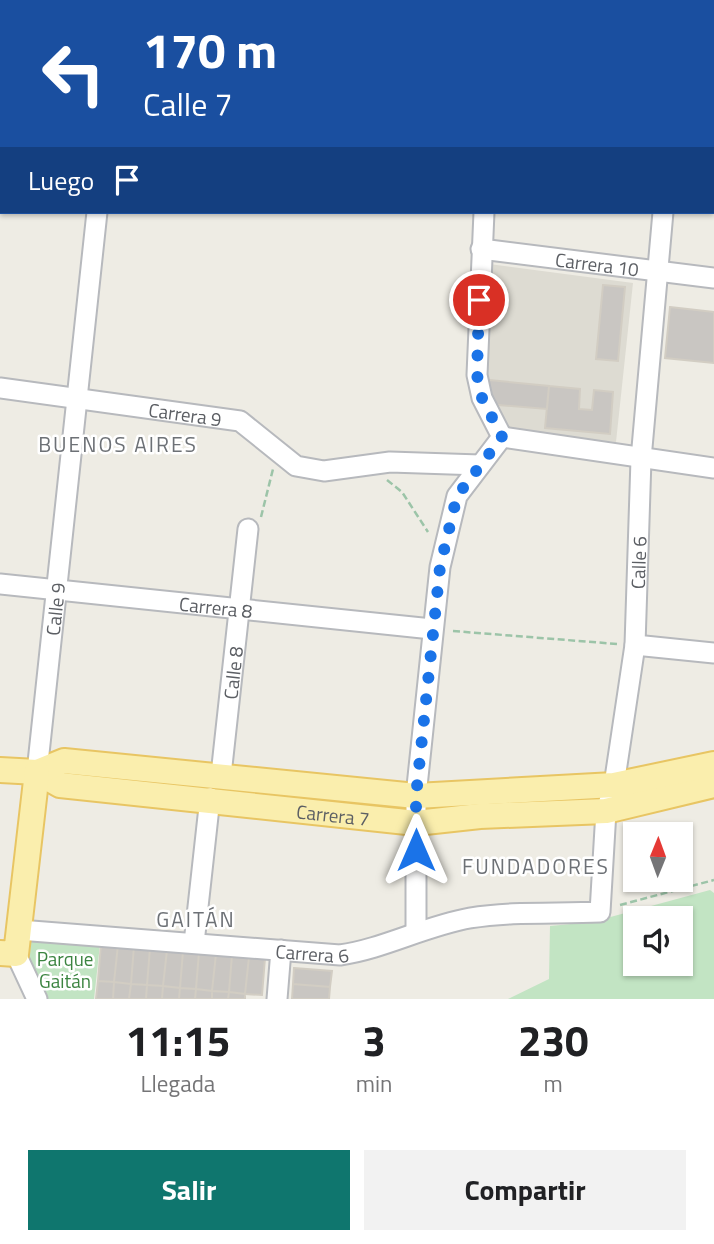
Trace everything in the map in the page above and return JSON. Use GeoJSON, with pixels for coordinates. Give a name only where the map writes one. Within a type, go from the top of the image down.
{"type":"FeatureCollection","features":[{"type":"Feature","properties":{"kind":"main road","name":"Carrera 7"},"geometry":{"type":"LineString","coordinates":[[0,770],[37,772],[64,761],[416,796],[614,785],[714,764]]}},
{"type":"Feature","properties":{"kind":"main road","name":"Carrera 7"},"geometry":{"type":"LineString","coordinates":[[37,772],[60,785],[210,798],[416,822],[480,816],[606,811],[714,785]]}},
{"type":"Feature","properties":{"kind":"main road","name":"Calle 9"},"geometry":{"type":"LineString","coordinates":[[8,954],[19,930],[37,772]]}},
{"type":"Feature","properties":{"kind":"street","name":"Calle 9"},"geometry":{"type":"LineString","coordinates":[[37,772],[97,214]]}},
{"type":"Feature","properties":{"kind":"street"},"geometry":{"type":"LineString","coordinates":[[484,214],[477,375],[482,398],[502,437]]}},
{"type":"Feature","properties":{"kind":"street","name":"Calle 6"},"geometry":{"type":"LineString","coordinates":[[600,912],[606,811],[614,785],[635,645],[640,459],[663,214]]}},
{"type":"Feature","properties":{"kind":"street","name":"Carrera 10"},"geometry":{"type":"LineString","coordinates":[[481,249],[714,278]]}},
{"type":"Feature","properties":{"kind":"street","name":"Carrera 9"},"geometry":{"type":"LineString","coordinates":[[0,388],[240,421],[296,466],[324,471],[390,462],[480,465]]}},
{"type":"Feature","properties":{"kind":"street"},"geometry":{"type":"LineString","coordinates":[[502,437],[714,468]]}},
{"type":"Feature","properties":{"kind":"street"},"geometry":{"type":"LineString","coordinates":[[416,931],[416,796],[432,629],[442,560],[457,496],[502,437]]}},
{"type":"Feature","properties":{"kind":"street","name":"Calle 8"},"geometry":{"type":"LineString","coordinates":[[221,775],[248,528]]}},
{"type":"Feature","properties":{"kind":"street","name":"Carrera 8"},"geometry":{"type":"LineString","coordinates":[[0,584],[432,629]]}},
{"type":"Feature","properties":{"kind":"street"},"geometry":{"type":"LineString","coordinates":[[635,645],[714,653]]}},
{"type":"Feature","properties":{"kind":"street"},"geometry":{"type":"LineString","coordinates":[[194,943],[210,798]]}},
{"type":"Feature","properties":{"kind":"street","name":"Carrera 6"},"geometry":{"type":"LineString","coordinates":[[19,930],[348,954],[416,931],[472,918],[600,912]]}},
{"type":"Feature","properties":{"kind":"street"},"geometry":{"type":"LineString","coordinates":[[277,999],[281,950]]}},
{"type":"Feature","properties":{"kind":"street","name":"Calle 9"},"geometry":{"type":"LineString","coordinates":[[8,954],[37,999]]}},
{"type":"Feature","properties":{"kind":"path"},"geometry":{"type":"LineString","coordinates":[[248,528],[261,517],[275,447]]}},
{"type":"Feature","properties":{"kind":"path"},"geometry":{"type":"LineString","coordinates":[[360,466],[374,469],[402,492],[435,542],[442,560]]}},
{"type":"Feature","properties":{"kind":"path"},"geometry":{"type":"LineString","coordinates":[[432,629],[635,645]]}},
{"type":"Feature","properties":{"kind":"path"},"geometry":{"type":"LineString","coordinates":[[600,912],[714,880]]}},
{"type":"Feature","properties":{"kind":"shaded area"},"geometry":{"type":"Polygon","coordinates":[[[489,264],[633,283],[616,442],[512,433],[475,390],[489,264]]]}},
{"type":"Feature","properties":{"kind":"green space"},"geometry":{"type":"Polygon","coordinates":[[[710,890],[714,893],[714,999],[508,999],[549,979],[550,926],[592,922],[623,914],[623,976],[693,976],[693,906],[651,906],[710,890]]]}},
{"type":"Feature","properties":{"kind":"green space","name":"Parque Gaitán"},"geometry":{"type":"Polygon","coordinates":[[[38,937],[100,944],[94,999],[46,999],[27,965],[29,942],[38,937]]]}},
{"type":"Feature","properties":{"kind":"building"},"geometry":{"type":"Polygon","coordinates":[[[603,285],[625,287],[618,361],[596,359],[603,285]]]}},
{"type":"Feature","properties":{"kind":"building"},"geometry":{"type":"Polygon","coordinates":[[[670,307],[714,312],[714,363],[665,358],[670,307]]]}},
{"type":"Feature","properties":{"kind":"building"},"geometry":{"type":"Polygon","coordinates":[[[489,380],[549,386],[547,409],[487,404],[489,380]]]}},
{"type":"Feature","properties":{"kind":"building"},"geometry":{"type":"Polygon","coordinates":[[[549,386],[580,389],[579,409],[592,410],[594,390],[613,392],[610,434],[545,428],[549,386]]]}},
{"type":"Feature","properties":{"kind":"building"},"geometry":{"type":"Polygon","coordinates":[[[101,944],[118,945],[114,982],[98,981],[101,944]]]}},
{"type":"Feature","properties":{"kind":"building"},"geometry":{"type":"Polygon","coordinates":[[[118,945],[134,946],[131,984],[114,982],[118,945]]]}},
{"type":"Feature","properties":{"kind":"building"},"geometry":{"type":"Polygon","coordinates":[[[134,946],[150,948],[147,985],[131,984],[134,946]]]}},
{"type":"Feature","properties":{"kind":"building"},"geometry":{"type":"Polygon","coordinates":[[[150,948],[167,950],[163,986],[147,985],[150,948]]]}},
{"type":"Feature","properties":{"kind":"building"},"geometry":{"type":"Polygon","coordinates":[[[167,950],[183,951],[180,988],[163,986],[167,950]]]}},
{"type":"Feature","properties":{"kind":"building"},"geometry":{"type":"Polygon","coordinates":[[[183,951],[199,952],[196,989],[180,988],[183,951]]]}},
{"type":"Feature","properties":{"kind":"building"},"geometry":{"type":"Polygon","coordinates":[[[199,952],[216,954],[212,991],[196,989],[199,952]]]}},
{"type":"Feature","properties":{"kind":"building"},"geometry":{"type":"Polygon","coordinates":[[[216,954],[232,955],[229,992],[212,991],[216,954]]]}},
{"type":"Feature","properties":{"kind":"building"},"geometry":{"type":"Polygon","coordinates":[[[232,955],[249,957],[245,994],[229,992],[232,955]]]}},
{"type":"Feature","properties":{"kind":"building"},"geometry":{"type":"Polygon","coordinates":[[[249,957],[265,958],[262,995],[245,994],[249,957]]]}},
{"type":"Feature","properties":{"kind":"building"},"geometry":{"type":"Polygon","coordinates":[[[294,968],[332,971],[330,987],[293,984],[294,968]]]}},
{"type":"Feature","properties":{"kind":"building"},"geometry":{"type":"Polygon","coordinates":[[[98,981],[114,982],[113,999],[96,999],[98,981]]]}},
{"type":"Feature","properties":{"kind":"building"},"geometry":{"type":"Polygon","coordinates":[[[114,982],[131,984],[129,999],[113,999],[114,982]]]}},
{"type":"Feature","properties":{"kind":"building"},"geometry":{"type":"Polygon","coordinates":[[[131,984],[147,985],[146,999],[129,999],[131,984]]]}},
{"type":"Feature","properties":{"kind":"building"},"geometry":{"type":"Polygon","coordinates":[[[293,984],[330,987],[329,999],[292,999],[293,984]]]}},
{"type":"Feature","properties":{"kind":"building"},"geometry":{"type":"Polygon","coordinates":[[[147,985],[163,986],[162,999],[146,999],[147,985]]]}},
{"type":"Feature","properties":{"kind":"building"},"geometry":{"type":"Polygon","coordinates":[[[163,986],[180,988],[179,999],[162,999],[163,986]]]}},
{"type":"Feature","properties":{"kind":"building"},"geometry":{"type":"Polygon","coordinates":[[[180,988],[196,989],[195,999],[179,999],[180,988]]]}},
{"type":"Feature","properties":{"kind":"building"},"geometry":{"type":"Polygon","coordinates":[[[196,989],[212,991],[212,999],[195,999],[196,989]]]}},
{"type":"Feature","properties":{"kind":"building"},"geometry":{"type":"Polygon","coordinates":[[[212,991],[229,992],[228,999],[212,999],[212,991]]]}},
{"type":"Feature","properties":{"kind":"building"},"geometry":{"type":"Polygon","coordinates":[[[229,992],[245,994],[245,999],[228,999],[229,992]]]}},
{"type":"Feature","properties":{"kind":"district","name":"BUENOS AIRES"},"geometry":{"type":"Point","coordinates":[118,444]}},
{"type":"Feature","properties":{"kind":"district","name":"FUNDADORES"},"geometry":{"type":"Point","coordinates":[536,866]}},
{"type":"Feature","properties":{"kind":"district","name":"GAITÁN"},"geometry":{"type":"Point","coordinates":[196,919]}},
{"type":"Feature","properties":{"kind":"route"},"geometry":{"type":"LineString","coordinates":[[416,850],[416,796],[440,567],[457,496],[502,437],[482,398],[477,375],[479,300]]}}]}
